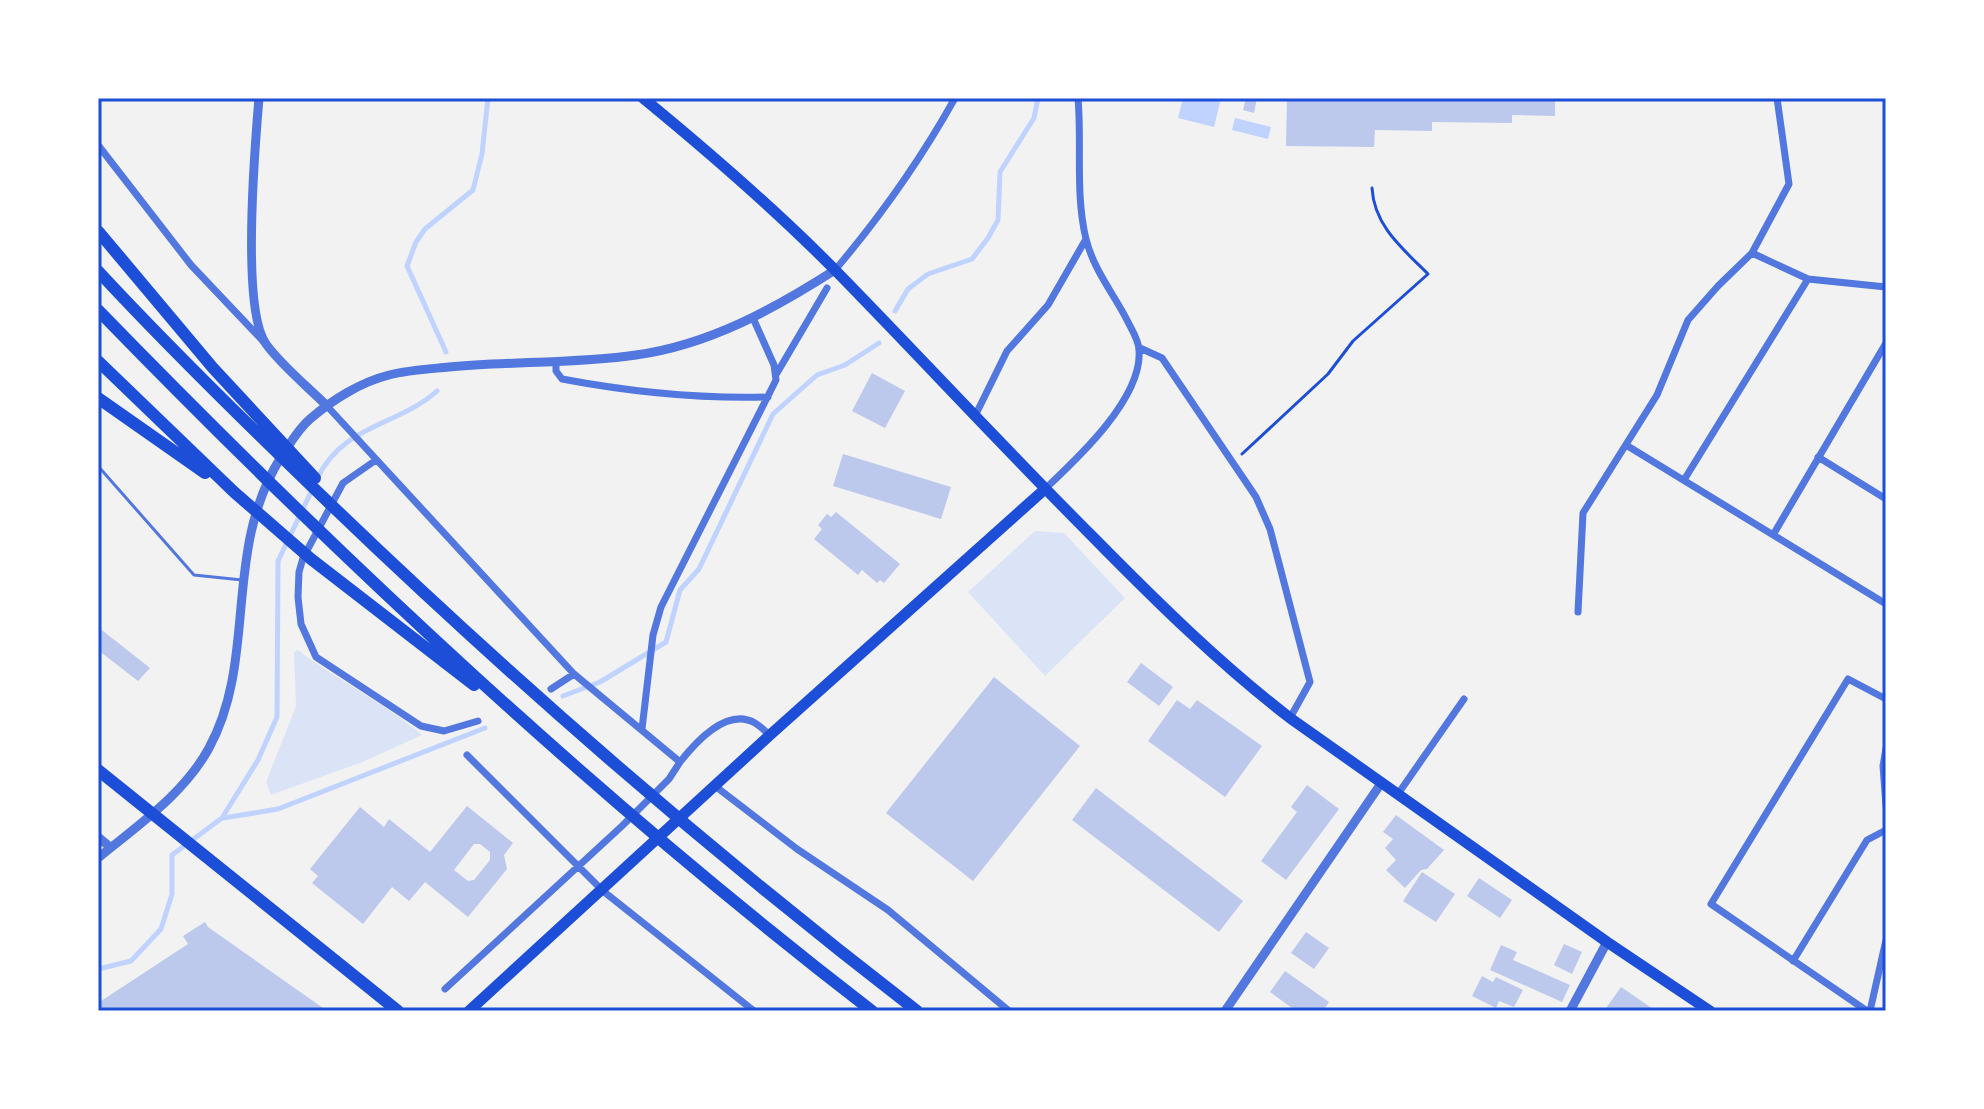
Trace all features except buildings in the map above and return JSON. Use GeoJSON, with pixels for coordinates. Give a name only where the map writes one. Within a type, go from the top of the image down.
{"type":"FeatureCollection","features":[{"type":"Feature","properties":{"kind":"highway"},"geometry":{"type":"LineString","coordinates":[[98,231],[265,434]]}},
{"type":"Feature","properties":{"kind":"highway"},"geometry":{"type":"LineString","coordinates":[[98,271],[479,645],[699,838],[917,1011]]}},
{"type":"Feature","properties":{"kind":"highway"},"geometry":{"type":"LineString","coordinates":[[98,310],[391,601],[681,856],[872,1011]]}},
{"type":"Feature","properties":{"kind":"highway"},"geometry":{"type":"LineString","coordinates":[[98,361],[234,492],[311,559],[421,646],[529,725]]}},
{"type":"Feature","properties":{"kind":"highway"},"geometry":{"type":"LineString","coordinates":[[98,398],[234,492]]}},
{"type":"Feature","properties":{"kind":"highway"},"geometry":{"type":"LineString","coordinates":[[98,770],[398,1011]]}},
{"type":"Feature","properties":{"kind":"main road"},"geometry":{"type":"LineString","coordinates":[[643,98],[741,181],[835,270],[1045,489],[1242,681],[1607,942],[1710,1011]]}},
{"type":"Feature","properties":{"kind":"main road"},"geometry":{"type":"LineString","coordinates":[[469,1011],[1045,489]]}},
{"type":"Feature","properties":{"kind":"street"},"geometry":{"type":"LineString","coordinates":[[259,98],[252,172],[254,296],[257,324],[266,344]]}},
{"type":"Feature","properties":{"kind":"street"},"geometry":{"type":"LineString","coordinates":[[98,858],[176,793],[195,771],[210,746],[221,722],[235,660],[242,580],[252,522],[262,491],[294,437],[309,420],[368,383],[408,371],[650,353],[704,338],[753,318],[794,297],[835,270],[902,183],[955,98]]}},
{"type":"Feature","properties":{"kind":"street"},"geometry":{"type":"LineString","coordinates":[[1045,489],[1088,446],[1118,408],[1137,374],[1140,348],[1101,278],[1086,239],[1078,98]]}},
{"type":"Feature","properties":{"kind":"street"},"geometry":{"type":"LineString","coordinates":[[1578,612],[1583,513],[1657,395],[1688,320],[1752,253],[1789,184],[1777,98]]}},
{"type":"Feature","properties":{"kind":"street"},"geometry":{"type":"LineString","coordinates":[[98,145],[181,254],[327,406],[574,674],[680,762]]}},
{"type":"Feature","properties":{"kind":"street"},"geometry":{"type":"LineString","coordinates":[[975,416],[1007,351],[1048,305],[1086,239]]}},
{"type":"Feature","properties":{"kind":"street"},"geometry":{"type":"LineString","coordinates":[[1752,253],[1808,279],[1886,287]]}},
{"type":"Feature","properties":{"kind":"street"},"geometry":{"type":"LineString","coordinates":[[1684,480],[1808,279]]}},
{"type":"Feature","properties":{"kind":"street"},"geometry":{"type":"LineString","coordinates":[[642,729],[652,642],[670,585],[728,479],[777,373],[827,288]]}},
{"type":"Feature","properties":{"kind":"street"},"geometry":{"type":"LineString","coordinates":[[753,318],[777,373]]}},
{"type":"Feature","properties":{"kind":"street"},"geometry":{"type":"LineString","coordinates":[[1773,535],[1886,343]]}},
{"type":"Feature","properties":{"kind":"street"},"geometry":{"type":"LineString","coordinates":[[1140,348],[1162,358],[1234,462],[1256,497],[1270,529],[1310,682],[1290,718]]}},
{"type":"Feature","properties":{"kind":"street"},"geometry":{"type":"LineString","coordinates":[[556,362],[556,371],[562,379],[645,393],[712,398],[768,397]]}},
{"type":"Feature","properties":{"kind":"street"},"geometry":{"type":"LineString","coordinates":[[1626,445],[1886,604]]}},
{"type":"Feature","properties":{"kind":"street"},"geometry":{"type":"LineString","coordinates":[[1818,457],[1886,499]]}},
{"type":"Feature","properties":{"kind":"street"},"geometry":{"type":"LineString","coordinates":[[376,460],[343,483],[303,558],[298,597],[301,624],[316,657],[421,726],[444,731],[478,721]]}},
{"type":"Feature","properties":{"kind":"street"},"geometry":{"type":"LineString","coordinates":[[551,689],[574,674]]}},
{"type":"Feature","properties":{"kind":"street"},"geometry":{"type":"LineString","coordinates":[[1886,699],[1848,679],[1711,904],[1868,1011],[1886,940]]}},
{"type":"Feature","properties":{"kind":"street"},"geometry":{"type":"LineString","coordinates":[[1398,794],[1464,699]]}},
{"type":"Feature","properties":{"kind":"street"},"geometry":{"type":"LineString","coordinates":[[445,989],[669,779],[705,734],[738,719],[753,721],[770,735]]}},
{"type":"Feature","properties":{"kind":"street"},"geometry":{"type":"LineString","coordinates":[[1886,748],[1883,766],[1886,806]]}},
{"type":"Feature","properties":{"kind":"street"},"geometry":{"type":"LineString","coordinates":[[467,755],[603,891],[754,1011]]}},
{"type":"Feature","properties":{"kind":"street"},"geometry":{"type":"LineString","coordinates":[[1225,1011],[1382,782]]}},
{"type":"Feature","properties":{"kind":"street"},"geometry":{"type":"LineString","coordinates":[[715,786],[797,849],[888,910],[1009,1011]]}},
{"type":"Feature","properties":{"kind":"street"},"geometry":{"type":"LineString","coordinates":[[1793,961],[1867,840],[1886,830]]}},
{"type":"Feature","properties":{"kind":"street"},"geometry":{"type":"LineString","coordinates":[[98,837],[110,847]]}},
{"type":"Feature","properties":{"kind":"street"},"geometry":{"type":"LineString","coordinates":[[1570,1011],[1607,942]]}},
{"type":"Feature","properties":{"kind":"lane"},"geometry":{"type":"LineString","coordinates":[[98,466],[194,575],[242,580]]}},
{"type":"Feature","properties":{"kind":"path"},"geometry":{"type":"LineString","coordinates":[[1234,462],[1328,374],[1353,341],[1428,274],[1388,235],[1373,200],[1372,188]]}},
{"type":"Feature","properties":{"kind":"shaded area"},"geometry":{"type":"Polygon","coordinates":[[[1035,531],[1064,533],[1125,598],[1045,676],[968,592],[1035,531]]]}},
{"type":"Feature","properties":{"kind":"shaded area"},"geometry":{"type":"Polygon","coordinates":[[[298,650],[422,735],[365,761],[271,795],[266,782],[296,706],[294,652],[298,650]]]}},
{"type":"Feature","properties":{"kind":"water"},"geometry":{"type":"Polygon","coordinates":[[[1183,98],[1221,98],[1214,127],[1178,118],[1183,98]]]}},
{"type":"Feature","properties":{"kind":"water"},"geometry":{"type":"Polygon","coordinates":[[[1235,118],[1271,127],[1268,139],[1232,130],[1235,118]]]}},
{"type":"Feature","properties":{"kind":"waterway"},"geometry":{"type":"LineString","coordinates":[[446,352],[407,266],[416,242],[425,229],[473,190],[482,154],[488,98]]}},
{"type":"Feature","properties":{"kind":"waterway"},"geometry":{"type":"LineString","coordinates":[[895,311],[908,289],[928,274],[972,259],[988,238],[998,220],[1000,172],[1034,118],[1038,98]]}},
{"type":"Feature","properties":{"kind":"waterway"},"geometry":{"type":"LineString","coordinates":[[563,696],[600,682],[666,642],[680,590],[699,569],[773,414],[817,375],[845,365],[879,343]]}},
{"type":"Feature","properties":{"kind":"waterway"},"geometry":{"type":"LineString","coordinates":[[317,479],[341,447],[356,436],[422,403],[437,391]]}},
{"type":"Feature","properties":{"kind":"waterway"},"geometry":{"type":"LineString","coordinates":[[98,969],[131,961],[161,929],[172,894],[172,855],[222,818],[258,760],[277,717],[278,561],[313,488]]}},
{"type":"Feature","properties":{"kind":"waterway"},"geometry":{"type":"LineString","coordinates":[[223,818],[278,809],[485,728]]}}]}
